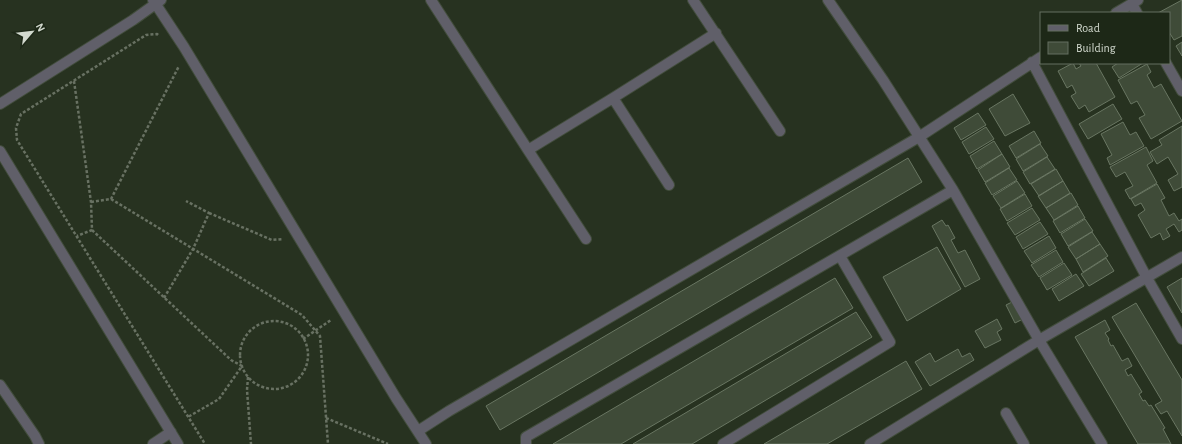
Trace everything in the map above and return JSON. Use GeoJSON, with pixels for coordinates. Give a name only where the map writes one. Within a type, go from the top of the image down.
{"type":"FeatureCollection","features":[{"type":"Feature","properties":{"kind":"street"},"geometry":{"type":"LineString","coordinates":[[431,0],[586,239]]}},
{"type":"Feature","properties":{"kind":"street"},"geometry":{"type":"LineString","coordinates":[[693,0],[780,131]]}},
{"type":"Feature","properties":{"kind":"street"},"geometry":{"type":"LineString","coordinates":[[828,0],[883,80],[953,190],[1039,340],[1102,444]]}},
{"type":"Feature","properties":{"kind":"street"},"geometry":{"type":"LineString","coordinates":[[0,104],[133,20],[157,1],[396,398],[426,444]]}},
{"type":"Feature","properties":{"kind":"street"},"geometry":{"type":"LineString","coordinates":[[1119,12],[1136,6]]}},
{"type":"Feature","properties":{"kind":"street"},"geometry":{"type":"LineString","coordinates":[[528,150],[614,98],[716,33]]}},
{"type":"Feature","properties":{"kind":"street"},"geometry":{"type":"LineString","coordinates":[[418,431],[449,411],[919,137],[1037,60],[1147,278],[1182,339]]}},
{"type":"Feature","properties":{"kind":"street"},"geometry":{"type":"LineString","coordinates":[[1167,64],[1182,91]]}},
{"type":"Feature","properties":{"kind":"street"},"geometry":{"type":"LineString","coordinates":[[614,98],[669,185]]}},
{"type":"Feature","properties":{"kind":"street"},"geometry":{"type":"LineString","coordinates":[[0,151],[178,444]]}},
{"type":"Feature","properties":{"kind":"street"},"geometry":{"type":"LineString","coordinates":[[526,444],[526,437],[953,190]]}},
{"type":"Feature","properties":{"kind":"street"},"geometry":{"type":"LineString","coordinates":[[723,444],[890,342],[840,256]]}},
{"type":"Feature","properties":{"kind":"street"},"geometry":{"type":"LineString","coordinates":[[870,444],[1039,340],[1182,257]]}},
{"type":"Feature","properties":{"kind":"street"},"geometry":{"type":"LineString","coordinates":[[0,385],[39,444]]}},
{"type":"Feature","properties":{"kind":"street"},"geometry":{"type":"LineString","coordinates":[[1006,413],[1024,444]]}},
{"type":"Feature","properties":{"kind":"street"},"geometry":{"type":"LineString","coordinates":[[153,444],[171,432]]}},
{"type":"Feature","properties":{"kind":"path"},"geometry":{"type":"LineString","coordinates":[[161,39],[157,34],[146,35],[21,114],[16,128],[17,140],[205,444]]}},
{"type":"Feature","properties":{"kind":"path"},"geometry":{"type":"LineString","coordinates":[[111,199],[179,65]]}},
{"type":"Feature","properties":{"kind":"path"},"geometry":{"type":"LineString","coordinates":[[74,81],[91,202],[92,230],[231,360],[242,366]]}},
{"type":"Feature","properties":{"kind":"path"},"geometry":{"type":"LineString","coordinates":[[91,202],[111,199],[302,315],[320,336],[328,444]]}},
{"type":"Feature","properties":{"kind":"path"},"geometry":{"type":"LineString","coordinates":[[186,201],[209,213],[272,240],[285,238]]}},
{"type":"Feature","properties":{"kind":"path"},"geometry":{"type":"LineString","coordinates":[[164,298],[193,249],[209,213]]}},
{"type":"Feature","properties":{"kind":"path"},"geometry":{"type":"LineString","coordinates":[[77,236],[92,230]]}},
{"type":"Feature","properties":{"kind":"path"},"geometry":{"type":"LineString","coordinates":[[303,339],[334,318]]}},
{"type":"Feature","properties":{"kind":"path"},"geometry":{"type":"LineString","coordinates":[[269,321],[280,322],[292,326],[303,339],[306,344],[308,356],[306,367],[300,377],[291,384],[280,388],[268,388],[257,384],[248,376],[242,366],[240,354],[243,343],[248,333],[258,325],[269,321]]}},
{"type":"Feature","properties":{"kind":"path"},"geometry":{"type":"LineString","coordinates":[[188,418],[219,400],[242,366]]}},
{"type":"Feature","properties":{"kind":"path"},"geometry":{"type":"LineString","coordinates":[[248,376],[247,390],[251,444]]}},
{"type":"Feature","properties":{"kind":"path"},"geometry":{"type":"LineString","coordinates":[[326,418],[388,444]]}},
{"type":"Feature","properties":{"kind":"building"},"geometry":{"type":"Polygon","coordinates":[[[1182,0],[1182,36],[1174,40],[1170,34],[1170,12],[1160,12],[1182,0]]]}},
{"type":"Feature","properties":{"kind":"building"},"geometry":{"type":"Polygon","coordinates":[[[1182,42],[1182,56],[1176,46],[1182,42]]]}},
{"type":"Feature","properties":{"kind":"building"},"geometry":{"type":"Polygon","coordinates":[[[1071,64],[1074,64],[1076,69],[1081,66],[1080,64],[1097,64],[1115,97],[1089,112],[1085,105],[1079,109],[1071,96],[1076,93],[1072,85],[1067,88],[1058,71],[1071,64]]]}},
{"type":"Feature","properties":{"kind":"building"},"geometry":{"type":"Polygon","coordinates":[[[1116,64],[1141,64],[1119,78],[1112,67],[1116,64]]]}},
{"type":"Feature","properties":{"kind":"building"},"geometry":{"type":"Polygon","coordinates":[[[1147,64],[1151,72],[1147,75],[1154,88],[1161,84],[1182,121],[1151,139],[1139,118],[1145,115],[1137,101],[1131,104],[1118,80],[1147,64]]]}},
{"type":"Feature","properties":{"kind":"building"},"geometry":{"type":"Polygon","coordinates":[[[1013,94],[1030,123],[1005,136],[989,109],[1013,94]]]}},
{"type":"Feature","properties":{"kind":"building"},"geometry":{"type":"Polygon","coordinates":[[[1113,104],[1122,119],[1088,139],[1079,124],[1113,104]]]}},
{"type":"Feature","properties":{"kind":"building"},"geometry":{"type":"Polygon","coordinates":[[[978,113],[986,125],[961,140],[954,128],[978,113]]]}},
{"type":"Feature","properties":{"kind":"building"},"geometry":{"type":"Polygon","coordinates":[[[1123,122],[1130,135],[1136,132],[1144,146],[1110,165],[1107,158],[1112,155],[1101,134],[1123,122]]]}},
{"type":"Feature","properties":{"kind":"building"},"geometry":{"type":"Polygon","coordinates":[[[1182,126],[1182,187],[1174,191],[1168,180],[1178,174],[1168,157],[1157,164],[1150,152],[1162,145],[1159,140],[1182,126]]]}},
{"type":"Feature","properties":{"kind":"building"},"geometry":{"type":"Polygon","coordinates":[[[986,127],[994,139],[969,154],[962,142],[986,127]]]}},
{"type":"Feature","properties":{"kind":"building"},"geometry":{"type":"Polygon","coordinates":[[[1034,131],[1041,143],[1016,158],[1009,146],[1034,131]]]}},
{"type":"Feature","properties":{"kind":"building"},"geometry":{"type":"Polygon","coordinates":[[[994,141],[1002,154],[977,169],[970,156],[994,141]]]}},
{"type":"Feature","properties":{"kind":"building"},"geometry":{"type":"Polygon","coordinates":[[[1040,144],[1048,156],[1023,171],[1016,159],[1040,144]]]}},
{"type":"Feature","properties":{"kind":"building"},"geometry":{"type":"Polygon","coordinates":[[[1146,147],[1153,161],[1147,165],[1157,183],[1130,199],[1125,190],[1133,186],[1125,172],[1116,177],[1110,167],[1146,147]]]}},
{"type":"Feature","properties":{"kind":"building"},"geometry":{"type":"Polygon","coordinates":[[[1002,154],[1010,167],[985,182],[978,170],[1002,154]]]}},
{"type":"Feature","properties":{"kind":"building"},"geometry":{"type":"Polygon","coordinates":[[[1047,157],[1055,169],[1030,184],[1023,172],[1047,157]]]}},
{"type":"Feature","properties":{"kind":"building"},"geometry":{"type":"Polygon","coordinates":[[[908,158],[922,182],[500,430],[486,406],[908,158]]]}},
{"type":"Feature","properties":{"kind":"building"},"geometry":{"type":"Polygon","coordinates":[[[1009,168],[1017,180],[992,195],[985,183],[1009,168]]]}},
{"type":"Feature","properties":{"kind":"building"},"geometry":{"type":"Polygon","coordinates":[[[1056,169],[1063,181],[1039,196],[1031,184],[1056,169]]]}},
{"type":"Feature","properties":{"kind":"building"},"geometry":{"type":"Polygon","coordinates":[[[1017,181],[1025,193],[1001,208],[993,196],[1017,181]]]}},
{"type":"Feature","properties":{"kind":"building"},"geometry":{"type":"Polygon","coordinates":[[[1063,181],[1070,193],[1046,208],[1038,196],[1063,181]]]}},
{"type":"Feature","properties":{"kind":"building"},"geometry":{"type":"Polygon","coordinates":[[[1157,184],[1165,198],[1161,200],[1169,216],[1174,213],[1179,221],[1182,219],[1182,230],[1179,232],[1174,224],[1166,229],[1170,236],[1163,240],[1160,233],[1151,238],[1138,215],[1145,210],[1141,203],[1135,206],[1131,199],[1157,184]]]}},
{"type":"Feature","properties":{"kind":"building"},"geometry":{"type":"Polygon","coordinates":[[[1071,193],[1078,205],[1054,220],[1046,208],[1071,193]]]}},
{"type":"Feature","properties":{"kind":"building"},"geometry":{"type":"Polygon","coordinates":[[[1025,194],[1032,206],[1007,221],[1000,209],[1025,194]]]}},
{"type":"Feature","properties":{"kind":"building"},"geometry":{"type":"Polygon","coordinates":[[[1078,206],[1085,218],[1060,233],[1053,221],[1078,206]]]}},
{"type":"Feature","properties":{"kind":"building"},"geometry":{"type":"Polygon","coordinates":[[[1032,208],[1040,220],[1015,235],[1007,223],[1032,208]]]}},
{"type":"Feature","properties":{"kind":"building"},"geometry":{"type":"Polygon","coordinates":[[[1085,219],[1093,231],[1068,246],[1061,234],[1085,219]]]}},
{"type":"Feature","properties":{"kind":"building"},"geometry":{"type":"Polygon","coordinates":[[[942,220],[946,226],[948,225],[955,238],[951,240],[958,253],[965,250],[980,279],[965,287],[932,226],[942,220]]]}},
{"type":"Feature","properties":{"kind":"building"},"geometry":{"type":"Polygon","coordinates":[[[1040,222],[1048,234],[1023,249],[1016,237],[1040,222]]]}},
{"type":"Feature","properties":{"kind":"building"},"geometry":{"type":"Polygon","coordinates":[[[1092,232],[1100,244],[1076,259],[1068,247],[1092,232]]]}},
{"type":"Feature","properties":{"kind":"building"},"geometry":{"type":"Polygon","coordinates":[[[1049,236],[1056,248],[1032,263],[1024,251],[1049,236]]]}},
{"type":"Feature","properties":{"kind":"building"},"geometry":{"type":"Polygon","coordinates":[[[1100,244],[1108,256],[1083,272],[1076,259],[1100,244]]]}},
{"type":"Feature","properties":{"kind":"building"},"geometry":{"type":"Polygon","coordinates":[[[937,247],[961,289],[907,321],[883,277],[937,247]]]}},
{"type":"Feature","properties":{"kind":"building"},"geometry":{"type":"Polygon","coordinates":[[[1056,250],[1063,262],[1039,277],[1031,265],[1056,250]]]}},
{"type":"Feature","properties":{"kind":"building"},"geometry":{"type":"Polygon","coordinates":[[[1106,258],[1114,271],[1089,286],[1081,274],[1106,258]]]}},
{"type":"Feature","properties":{"kind":"building"},"geometry":{"type":"Polygon","coordinates":[[[1064,263],[1072,275],[1047,290],[1040,278],[1064,263]]]}},
{"type":"Feature","properties":{"kind":"building"},"geometry":{"type":"Polygon","coordinates":[[[1076,274],[1084,286],[1059,301],[1052,289],[1076,274]]]}},
{"type":"Feature","properties":{"kind":"building"},"geometry":{"type":"Polygon","coordinates":[[[835,278],[853,308],[621,444],[553,444],[835,278]]]}},
{"type":"Feature","properties":{"kind":"building"},"geometry":{"type":"Polygon","coordinates":[[[1182,278],[1182,313],[1167,287],[1182,278]]]}},
{"type":"Feature","properties":{"kind":"building"},"geometry":{"type":"Polygon","coordinates":[[[1014,301],[1023,319],[1015,323],[1006,305],[1014,301]]]}},
{"type":"Feature","properties":{"kind":"building"},"geometry":{"type":"Polygon","coordinates":[[[1136,303],[1182,380],[1182,436],[1167,411],[1161,414],[1155,405],[1162,401],[1112,317],[1136,303]]]}},
{"type":"Feature","properties":{"kind":"building"},"geometry":{"type":"Polygon","coordinates":[[[856,312],[872,337],[692,444],[633,444],[856,312]]]}},
{"type":"Feature","properties":{"kind":"building"},"geometry":{"type":"Polygon","coordinates":[[[997,319],[1002,329],[997,332],[1001,340],[985,348],[975,331],[997,319]]]}},
{"type":"Feature","properties":{"kind":"building"},"geometry":{"type":"Polygon","coordinates":[[[1105,320],[1110,330],[1105,333],[1111,346],[1113,345],[1122,361],[1128,358],[1132,366],[1125,370],[1128,376],[1131,374],[1142,392],[1139,394],[1143,401],[1145,400],[1149,406],[1151,405],[1165,428],[1163,429],[1171,444],[1138,444],[1075,337],[1105,320]]]}},
{"type":"Feature","properties":{"kind":"building"},"geometry":{"type":"Polygon","coordinates":[[[958,349],[962,357],[970,353],[974,360],[930,386],[915,362],[930,353],[935,362],[958,349]]]}},
{"type":"Feature","properties":{"kind":"building"},"geometry":{"type":"Polygon","coordinates":[[[906,361],[922,389],[827,444],[764,444],[906,361]]]}}]}
